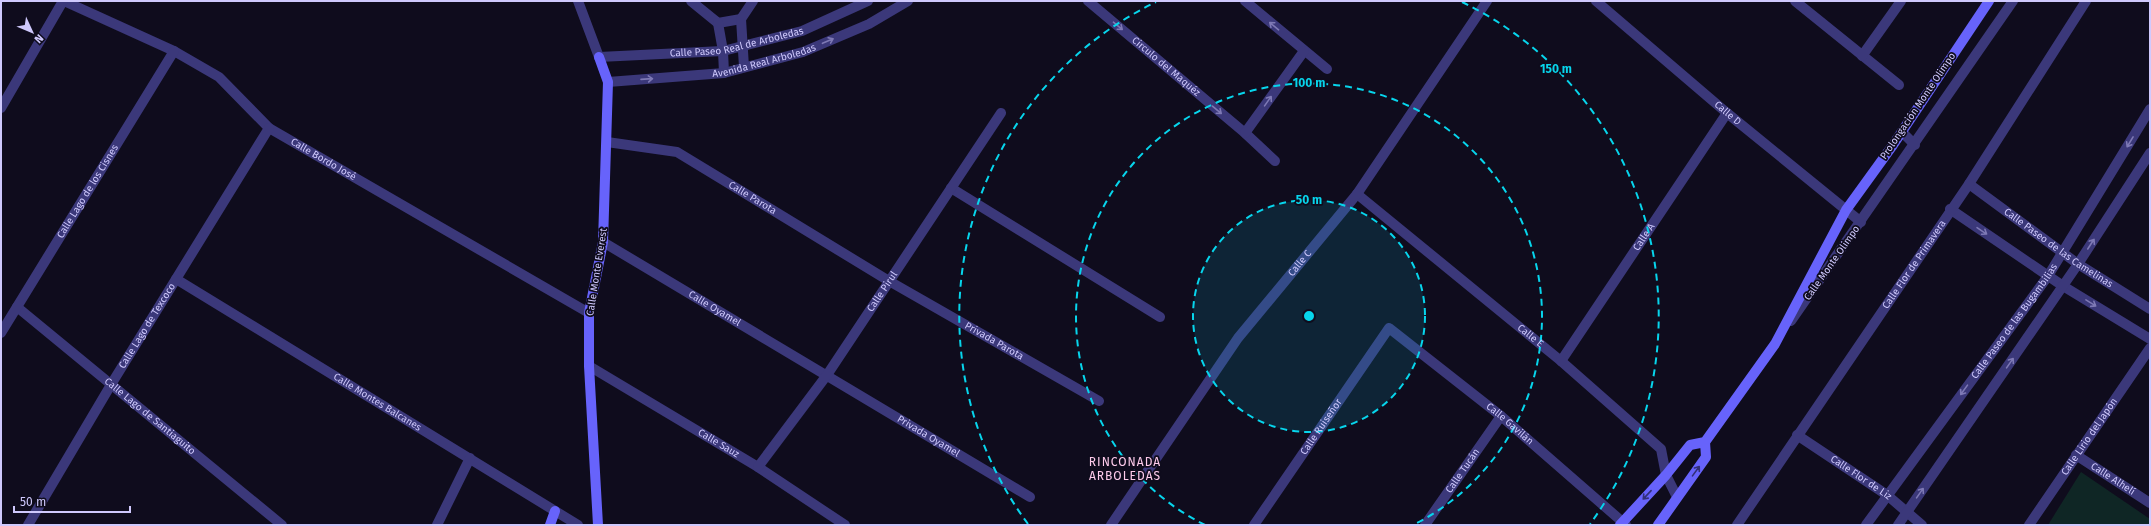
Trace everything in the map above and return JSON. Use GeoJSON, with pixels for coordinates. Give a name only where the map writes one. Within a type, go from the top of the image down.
{"type":"FeatureCollection","features":[{"type":"Feature","properties":{"kind":"main road","name":"Prolongación Monte Olimpo"},"geometry":{"type":"LineString","coordinates":[[1775,344],[1846,210],[1902,132],[1989,1]]}},
{"type":"Feature","properties":{"kind":"main road","name":"Calle Monte Everest"},"geometry":{"type":"LineString","coordinates":[[598,525],[589,366],[589,313],[604,242],[608,82],[599,57]]}},
{"type":"Feature","properties":{"kind":"main road","name":"Calle Monte Olimpo"},"geometry":{"type":"LineString","coordinates":[[1658,525],[1706,457],[1705,442],[1775,344]]}},
{"type":"Feature","properties":{"kind":"main road"},"geometry":{"type":"LineString","coordinates":[[1623,524],[1690,445],[1705,442]]}},
{"type":"Feature","properties":{"kind":"main road"},"geometry":{"type":"LineString","coordinates":[[550,525],[555,511]]}},
{"type":"Feature","properties":{"kind":"street","name":"Calle Bordo José"},"geometry":{"type":"LineString","coordinates":[[63,1],[174,51],[218,77],[269,128],[589,313]]}},
{"type":"Feature","properties":{"kind":"street"},"geometry":{"type":"LineString","coordinates":[[1,108],[63,1]]}},
{"type":"Feature","properties":{"kind":"street","name":"Calle Monte Everest"},"geometry":{"type":"LineString","coordinates":[[578,1],[599,57]]}},
{"type":"Feature","properties":{"kind":"street"},"geometry":{"type":"LineString","coordinates":[[691,1],[718,23],[723,51],[724,73]]}},
{"type":"Feature","properties":{"kind":"street"},"geometry":{"type":"LineString","coordinates":[[744,67],[742,19],[753,1]]}},
{"type":"Feature","properties":{"kind":"street","name":"Calle Paseo Real de Arboledas"},"geometry":{"type":"LineString","coordinates":[[599,57],[723,51],[802,31],[868,1]]}},
{"type":"Feature","properties":{"kind":"street","name":"Avenida Real Arboledas"},"geometry":{"type":"LineString","coordinates":[[608,82],[724,73],[803,52],[869,24],[908,1]]}},
{"type":"Feature","properties":{"kind":"street","name":"Circulo del Maquéz"},"geometry":{"type":"LineString","coordinates":[[1088,1],[1245,133],[1275,161]]}},
{"type":"Feature","properties":{"kind":"street"},"geometry":{"type":"LineString","coordinates":[[1245,1],[1327,69]]}},
{"type":"Feature","properties":{"kind":"street","name":"Calle C"},"geometry":{"type":"LineString","coordinates":[[1111,525],[1238,338],[1357,194],[1487,1]]}},
{"type":"Feature","properties":{"kind":"street","name":"Calle D"},"geometry":{"type":"LineString","coordinates":[[1596,1],[1727,113],[1861,222]]}},
{"type":"Feature","properties":{"kind":"street"},"geometry":{"type":"LineString","coordinates":[[1795,1],[1899,86]]}},
{"type":"Feature","properties":{"kind":"street"},"geometry":{"type":"LineString","coordinates":[[1862,56],[1902,1]]}},
{"type":"Feature","properties":{"kind":"street","name":"Calle Monte Olimpo"},"geometry":{"type":"LineString","coordinates":[[1775,344],[1915,145],[2013,1]]}},
{"type":"Feature","properties":{"kind":"street","name":"Calle Flor de Primavera"},"geometry":{"type":"LineString","coordinates":[[1736,525],[1968,184],[2086,1]]}},
{"type":"Feature","properties":{"kind":"street"},"geometry":{"type":"LineString","coordinates":[[718,23],[742,19]]}},
{"type":"Feature","properties":{"kind":"street"},"geometry":{"type":"LineString","coordinates":[[1245,133],[1304,50]]}},
{"type":"Feature","properties":{"kind":"street","name":"Calle Lago de los Cisnes"},"geometry":{"type":"LineString","coordinates":[[1,333],[174,51]]}},
{"type":"Feature","properties":{"kind":"street","name":"Calle Paseo de las Bugambilias"},"geometry":{"type":"LineString","coordinates":[[1866,525],[2048,276],[2150,109]]}},
{"type":"Feature","properties":{"kind":"street","name":"Calle Pirul"},"geometry":{"type":"LineString","coordinates":[[758,467],[827,375],[1001,113]]}},
{"type":"Feature","properties":{"kind":"street","name":"Calle A"},"geometry":{"type":"LineString","coordinates":[[1561,361],[1727,113]]}},
{"type":"Feature","properties":{"kind":"street","name":"Calle Lago de Texcoco"},"geometry":{"type":"LineString","coordinates":[[28,525],[112,383],[269,128]]}},
{"type":"Feature","properties":{"kind":"street"},"geometry":{"type":"LineString","coordinates":[[1902,132],[1915,145]]}},
{"type":"Feature","properties":{"kind":"street","name":"Calle Parota"},"geometry":{"type":"LineString","coordinates":[[606,142],[677,152],[890,281]]}},
{"type":"Feature","properties":{"kind":"street","name":"Calle Paseo de las Bugambilias"},"geometry":{"type":"LineString","coordinates":[[1898,525],[2078,264],[2150,153]]}},
{"type":"Feature","properties":{"kind":"street","name":"Calle Paseo de las Camelinas"},"geometry":{"type":"LineString","coordinates":[[1968,184],[2078,264],[2150,309]]}},
{"type":"Feature","properties":{"kind":"street"},"geometry":{"type":"LineString","coordinates":[[951,188],[1160,317]]}},
{"type":"Feature","properties":{"kind":"street","name":"Calle E"},"geometry":{"type":"LineString","coordinates":[[1357,194],[1561,361],[1661,449],[1666,475],[1677,497]]}},
{"type":"Feature","properties":{"kind":"street"},"geometry":{"type":"LineString","coordinates":[[1950,209],[2063,286],[2150,339]]}},
{"type":"Feature","properties":{"kind":"street","name":"Calle Oyamel"},"geometry":{"type":"LineString","coordinates":[[604,242],[827,375]]}},
{"type":"Feature","properties":{"kind":"street","name":"Calle Montes Balcanes"},"geometry":{"type":"LineString","coordinates":[[176,279],[578,525]]}},
{"type":"Feature","properties":{"kind":"street","name":"Privada Parota"},"geometry":{"type":"LineString","coordinates":[[890,281],[1099,401]]}},
{"type":"Feature","properties":{"kind":"street","name":"Calle Lago de Santiaguito"},"geometry":{"type":"LineString","coordinates":[[17,307],[112,383],[282,525]]}},
{"type":"Feature","properties":{"kind":"street","name":"Calle Gavilán"},"geometry":{"type":"LineString","coordinates":[[1388,328],[1501,416],[1623,524]]}},
{"type":"Feature","properties":{"kind":"street","name":"Calle Ruiseñor"},"geometry":{"type":"LineString","coordinates":[[1254,525],[1388,328]]}},
{"type":"Feature","properties":{"kind":"street","name":"Calle Lirio del Japón"},"geometry":{"type":"LineString","coordinates":[[2029,525],[2150,348]]}},
{"type":"Feature","properties":{"kind":"street","name":"Calle Sauz"},"geometry":{"type":"LineString","coordinates":[[589,366],[758,467],[845,525]]}},
{"type":"Feature","properties":{"kind":"street","name":"Privada Oyamel"},"geometry":{"type":"LineString","coordinates":[[827,375],[1030,497]]}},
{"type":"Feature","properties":{"kind":"street","name":"Calle Tucán"},"geometry":{"type":"LineString","coordinates":[[1425,525],[1501,416]]}},
{"type":"Feature","properties":{"kind":"street","name":"Calle Flor de Liz"},"geometry":{"type":"LineString","coordinates":[[1797,435],[1887,495],[1922,525]]}},
{"type":"Feature","properties":{"kind":"street","name":"Calle Alhelí"},"geometry":{"type":"LineString","coordinates":[[2076,455],[2150,503]]}},
{"type":"Feature","properties":{"kind":"street"},"geometry":{"type":"LineString","coordinates":[[436,525],[470,458]]}},
{"type":"Feature","properties":{"kind":"green space"},"geometry":{"type":"Polygon","coordinates":[[[2081,472],[2150,519],[2150,525],[2048,525],[2081,472]]]}},
{"type":"Feature","properties":{"kind":"district","name":"RINCONADA ARBOLEDAS"},"geometry":{"type":"Point","coordinates":[1125,469]}}]}
